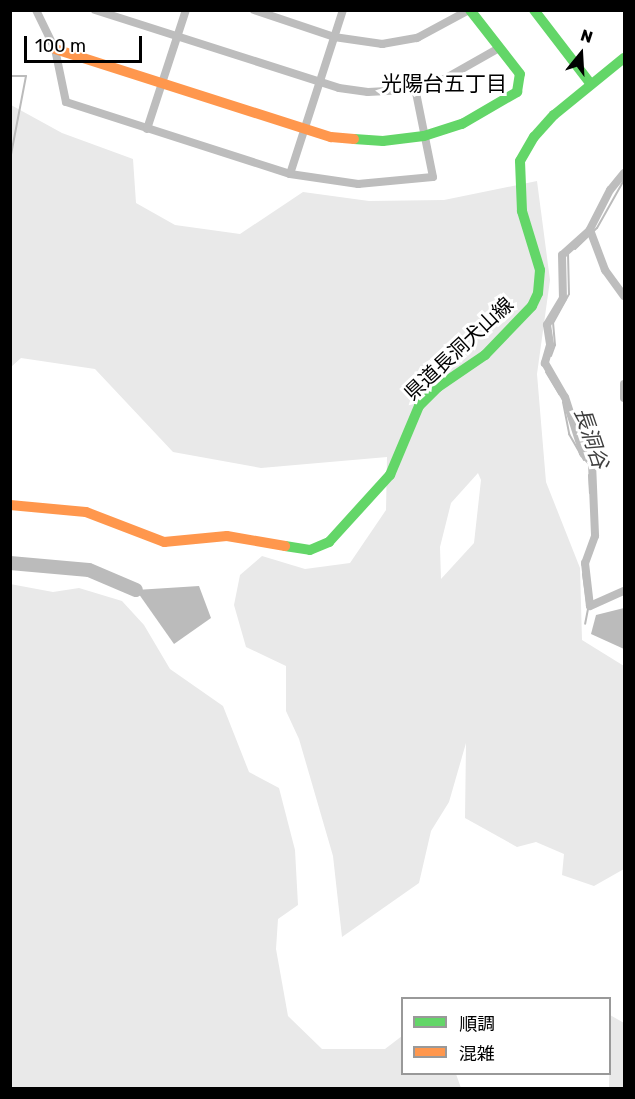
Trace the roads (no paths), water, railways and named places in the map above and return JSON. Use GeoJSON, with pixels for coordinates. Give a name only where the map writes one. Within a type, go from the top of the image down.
{"type":"FeatureCollection","features":[{"type":"Feature","properties":{"kind":"main road"},"geometry":{"type":"LineString","coordinates":[[56,49],[304,129],[363,141],[424,136],[462,124],[517,92],[519,74],[469,10]]}},
{"type":"Feature","properties":{"kind":"main road"},"geometry":{"type":"LineString","coordinates":[[534,10],[590,83]]}},
{"type":"Feature","properties":{"kind":"main road","name":"県道長洞犬山線"},"geometry":{"type":"LineString","coordinates":[[10,505],[86,512],[164,542],[227,536],[315,549],[338,534],[390,475],[416,410],[438,387],[485,356],[536,298],[540,270],[522,211],[518,183],[520,161],[534,137],[590,83],[624,58]]}},
{"type":"Feature","properties":{"kind":"street"},"geometry":{"type":"LineString","coordinates":[[36,10],[56,49],[66,102],[290,174],[358,184],[433,177],[415,88]]}},
{"type":"Feature","properties":{"kind":"street"},"geometry":{"type":"LineString","coordinates":[[95,10],[319,82],[368,92],[415,88],[439,82],[499,48]]}},
{"type":"Feature","properties":{"kind":"street"},"geometry":{"type":"LineString","coordinates":[[147,129],[186,10]]}},
{"type":"Feature","properties":{"kind":"street"},"geometry":{"type":"LineString","coordinates":[[254,10],[334,37],[397,43],[440,28],[469,10]]}},
{"type":"Feature","properties":{"kind":"street"},"geometry":{"type":"LineString","coordinates":[[290,174],[343,10]]}},
{"type":"Feature","properties":{"kind":"street"},"geometry":{"type":"LineString","coordinates":[[624,174],[610,190],[592,233],[562,255],[563,298],[547,325],[550,345],[545,363],[565,398],[583,453],[592,463],[595,537],[585,563],[590,606],[624,591]]}},
{"type":"Feature","properties":{"kind":"street"},"geometry":{"type":"LineString","coordinates":[[592,233],[604,270],[624,296]]}},
{"type":"Feature","properties":{"kind":"street"},"geometry":{"type":"LineString","coordinates":[[624,384],[624,399]]}},
{"type":"Feature","properties":{"kind":"waterway"},"geometry":{"type":"LineString","coordinates":[[10,76],[26,76],[10,160]]}},
{"type":"Feature","properties":{"kind":"waterway","name":"長洞谷"},"geometry":{"type":"LineString","coordinates":[[575,249],[597,228],[624,180]]}},
{"type":"Feature","properties":{"kind":"waterway","name":"長洞谷"},"geometry":{"type":"LineString","coordinates":[[551,356],[555,345],[553,323],[569,294],[568,254]]}},
{"type":"Feature","properties":{"kind":"waterway","name":"長洞谷"},"geometry":{"type":"LineString","coordinates":[[546,372],[559,394]]}},
{"type":"Feature","properties":{"kind":"waterway","name":"長洞谷"},"geometry":{"type":"LineString","coordinates":[[563,402],[569,434],[584,460]]}},
{"type":"Feature","properties":{"kind":"waterway","name":"長洞谷"},"geometry":{"type":"LineString","coordinates":[[589,475],[590,493]]}},
{"type":"Feature","properties":{"kind":"waterway"},"geometry":{"type":"LineString","coordinates":[[10,563],[89,570],[136,590]]}},
{"type":"Feature","properties":{"kind":"waterway","name":"長洞谷"},"geometry":{"type":"LineString","coordinates":[[583,574],[588,609],[585,624]]}},
{"type":"Feature","properties":{"kind":"district","name":"光陽台五丁目"},"geometry":{"type":"Point","coordinates":[444,84]}}]}
